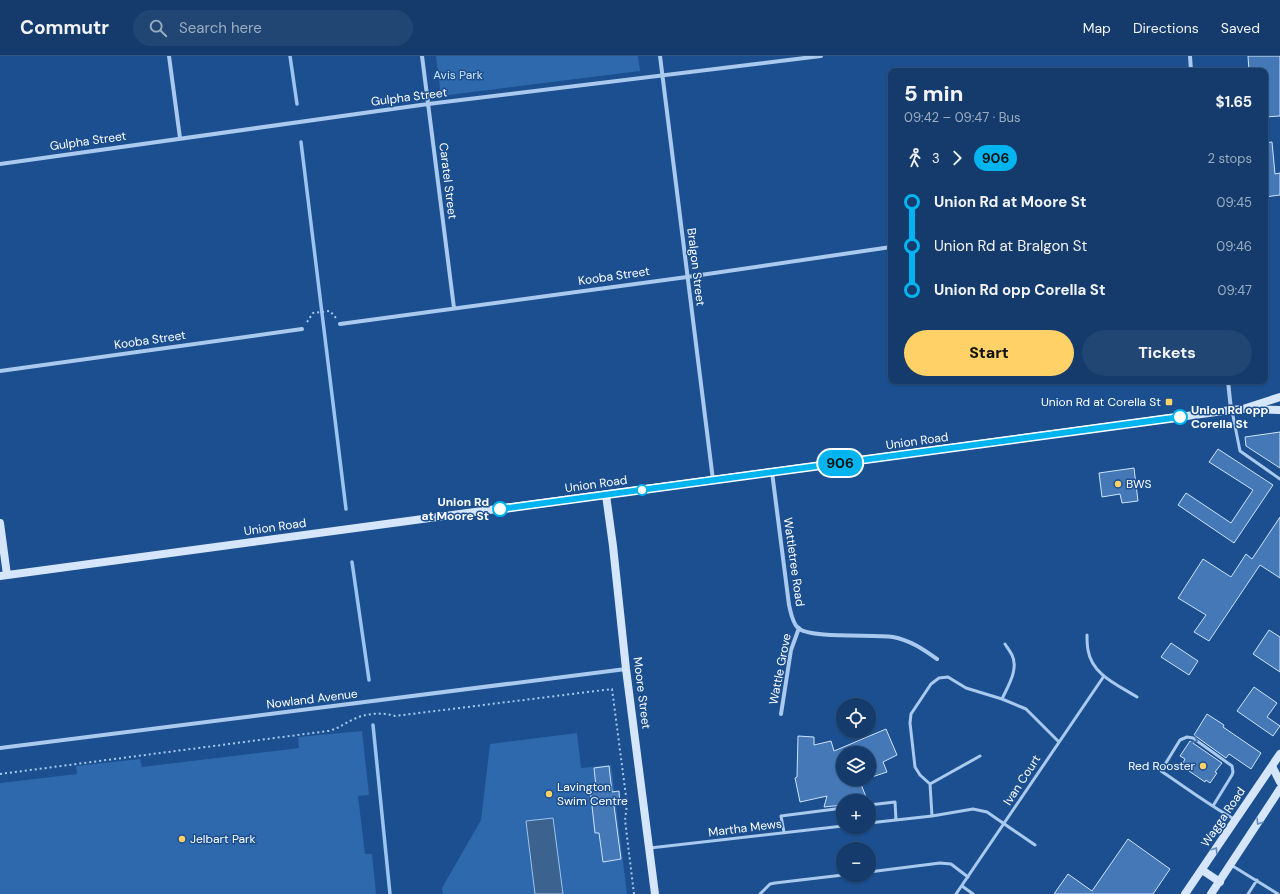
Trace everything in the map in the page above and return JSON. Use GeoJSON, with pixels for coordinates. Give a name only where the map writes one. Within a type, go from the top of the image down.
{"type":"FeatureCollection","features":[{"type":"Feature","properties":{"kind":"main road","name":"Union Road"},"geometry":{"type":"LineString","coordinates":[[1243,409],[1280,397]]}},
{"type":"Feature","properties":{"kind":"main road","name":"Union Road"},"geometry":{"type":"LineString","coordinates":[[3,575],[1232,410],[1280,410]]}},
{"type":"Feature","properties":{"kind":"main road","name":"Moore Street"},"geometry":{"type":"LineString","coordinates":[[606,495],[626,669],[655,894]]}},
{"type":"Feature","properties":{"kind":"main road"},"geometry":{"type":"LineString","coordinates":[[0,523],[3,575]]}},
{"type":"Feature","properties":{"kind":"main road","name":"Wagga Road"},"geometry":{"type":"LineString","coordinates":[[1185,894],[1280,754]]}},
{"type":"Feature","properties":{"kind":"main road"},"geometry":{"type":"LineString","coordinates":[[1272,766],[1280,782]]}},
{"type":"Feature","properties":{"kind":"main road"},"geometry":{"type":"LineString","coordinates":[[1211,894],[1280,789]]}},
{"type":"Feature","properties":{"kind":"main road"},"geometry":{"type":"LineString","coordinates":[[1202,870],[1220,882]]}},
{"type":"Feature","properties":{"kind":"street"},"geometry":{"type":"LineString","coordinates":[[169,56],[180,138]]}},
{"type":"Feature","properties":{"kind":"street","name":"Caratel Street"},"geometry":{"type":"LineString","coordinates":[[422,56],[454,308]]}},
{"type":"Feature","properties":{"kind":"street","name":"Bralgon Street"},"geometry":{"type":"LineString","coordinates":[[660,56],[713,480]]}},
{"type":"Feature","properties":{"kind":"street","name":"Gulpha Street"},"geometry":{"type":"LineString","coordinates":[[0,164],[428,104],[822,56]]}},
{"type":"Feature","properties":{"kind":"street"},"geometry":{"type":"LineString","coordinates":[[1190,56],[1192,68]]}},
{"type":"Feature","properties":{"kind":"street","name":"Kooba Street"},"geometry":{"type":"LineString","coordinates":[[340,324],[687,277],[888,247]]}},
{"type":"Feature","properties":{"kind":"street","name":"Kooba Street"},"geometry":{"type":"LineString","coordinates":[[0,371],[302,329]]}},
{"type":"Feature","properties":{"kind":"street"},"geometry":{"type":"LineString","coordinates":[[1228,384],[1232,410]]}},
{"type":"Feature","properties":{"kind":"street","name":"Wattletree Road"},"geometry":{"type":"LineString","coordinates":[[772,472],[789,605],[792,617],[799,628]]}},
{"type":"Feature","properties":{"kind":"street"},"geometry":{"type":"LineString","coordinates":[[799,628],[803,631],[818,634],[894,637],[909,642],[937,659]]}},
{"type":"Feature","properties":{"kind":"street","name":"Wattle Grove"},"geometry":{"type":"LineString","coordinates":[[781,714],[791,650],[799,628]]}},
{"type":"Feature","properties":{"kind":"street","name":"Nowland Avenue"},"geometry":{"type":"LineString","coordinates":[[0,748],[626,669]]}},
{"type":"Feature","properties":{"kind":"lane"},"geometry":{"type":"LineString","coordinates":[[1232,410],[1240,451],[1280,479]]}},
{"type":"Feature","properties":{"kind":"lane"},"geometry":{"type":"LineString","coordinates":[[1087,635],[1088,652],[1094,667],[1104,676],[1137,697]]}},
{"type":"Feature","properties":{"kind":"lane"},"geometry":{"type":"LineString","coordinates":[[1002,698],[1012,673],[1014,662],[1012,654],[1005,644]]}},
{"type":"Feature","properties":{"kind":"lane","name":"Ivan Court"},"geometry":{"type":"LineString","coordinates":[[956,894],[1104,676]]}},
{"type":"Feature","properties":{"kind":"lane"},"geometry":{"type":"LineString","coordinates":[[932,816],[930,784],[920,775],[915,767],[910,723],[911,714],[931,684],[939,678],[948,677],[966,688],[1002,698],[1026,709],[1059,742]]}},
{"type":"Feature","properties":{"kind":"lane"},"geometry":{"type":"LineString","coordinates":[[1213,806],[1232,776],[1233,769],[1230,763],[1193,738],[1187,737],[1180,740],[1161,770],[1213,806],[1235,820]]}},
{"type":"Feature","properties":{"kind":"lane"},"geometry":{"type":"LineString","coordinates":[[930,784],[980,756]]}},
{"type":"Feature","properties":{"kind":"lane"},"geometry":{"type":"LineString","coordinates":[[876,804],[895,802],[896,820]]}},
{"type":"Feature","properties":{"kind":"lane"},"geometry":{"type":"LineString","coordinates":[[784,832],[781,816],[836,809]]}},
{"type":"Feature","properties":{"kind":"lane"},"geometry":{"type":"LineString","coordinates":[[876,822],[973,810],[987,812],[1035,845]]}},
{"type":"Feature","properties":{"kind":"lane","name":"Martha Mews"},"geometry":{"type":"LineString","coordinates":[[649,848],[836,827]]}},
{"type":"Feature","properties":{"kind":"lane"},"geometry":{"type":"LineString","coordinates":[[876,871],[940,863],[951,864],[968,877]]}},
{"type":"Feature","properties":{"kind":"lane"},"geometry":{"type":"LineString","coordinates":[[1231,865],[1278,894]]}},
{"type":"Feature","properties":{"kind":"lane"},"geometry":{"type":"LineString","coordinates":[[760,894],[770,884],[836,876]]}},
{"type":"Feature","properties":{"kind":"lane"},"geometry":{"type":"LineString","coordinates":[[1248,894],[1257,880]]}},
{"type":"Feature","properties":{"kind":"lane"},"geometry":{"type":"LineString","coordinates":[[962,886],[973,894]]}},
{"type":"Feature","properties":{"kind":"path"},"geometry":{"type":"LineString","coordinates":[[302,329],[313,314],[327,311],[330,311],[340,324]]}},
{"type":"Feature","properties":{"kind":"path"},"geometry":{"type":"LineString","coordinates":[[0,774],[328,732],[364,715],[384,713],[395,716],[612,689],[627,804],[625,820],[634,894]]}},
{"type":"Feature","properties":{"kind":"green space","name":"Avis Park"},"geometry":{"type":"Polygon","coordinates":[[[436,56],[638,56],[640,71],[441,96],[436,56]]]}},
{"type":"Feature","properties":{"kind":"green space","name":"Jelbart Park"},"geometry":{"type":"Polygon","coordinates":[[[362,731],[369,795],[358,796],[365,854],[372,854],[376,894],[0,894],[0,783],[77,774],[76,766],[140,759],[142,767],[299,748],[298,737],[362,731]]]}},
{"type":"Feature","properties":{"kind":"green space","name":"Lavington Swim Centre"},"geometry":{"type":"Polygon","coordinates":[[[577,733],[581,768],[611,765],[627,894],[443,894],[442,888],[481,820],[490,744],[577,733]]]}},
{"type":"Feature","properties":{"kind":"shaded area"},"geometry":{"type":"Polygon","coordinates":[[[553,818],[563,894],[535,894],[526,821],[553,818]]]}},
{"type":"Feature","properties":{"kind":"building"},"geometry":{"type":"Polygon","coordinates":[[[1248,56],[1280,56],[1280,116],[1268,117],[1268,68],[1249,68],[1248,56]]]}},
{"type":"Feature","properties":{"kind":"building"},"geometry":{"type":"Polygon","coordinates":[[[1272,142],[1275,174],[1280,173],[1280,195],[1268,197],[1268,143],[1272,142]]]}},
{"type":"Feature","properties":{"kind":"building"},"geometry":{"type":"Polygon","coordinates":[[[1280,432],[1280,468],[1246,446],[1245,437],[1280,432]]]}},
{"type":"Feature","properties":{"kind":"building"},"geometry":{"type":"Polygon","coordinates":[[[1218,449],[1273,485],[1234,543],[1178,505],[1186,493],[1231,523],[1253,490],[1209,462],[1218,449]]]}},
{"type":"Feature","properties":{"kind":"building","name":"BWS"},"geometry":{"type":"Polygon","coordinates":[[[1134,468],[1138,501],[1122,503],[1120,494],[1102,497],[1099,473],[1134,468]]]}},
{"type":"Feature","properties":{"kind":"building"},"geometry":{"type":"Polygon","coordinates":[[[1280,517],[1280,578],[1260,565],[1209,641],[1194,632],[1206,615],[1178,598],[1203,559],[1231,577],[1246,554],[1252,559],[1280,517]]]}},
{"type":"Feature","properties":{"kind":"building"},"geometry":{"type":"Polygon","coordinates":[[[1269,630],[1280,637],[1280,672],[1253,654],[1269,630]]]}},
{"type":"Feature","properties":{"kind":"building"},"geometry":{"type":"Polygon","coordinates":[[[1171,643],[1198,661],[1189,675],[1161,657],[1171,643]]]}},
{"type":"Feature","properties":{"kind":"building"},"geometry":{"type":"Polygon","coordinates":[[[1254,687],[1277,703],[1267,717],[1280,726],[1273,736],[1237,711],[1254,687]]]}},
{"type":"Feature","properties":{"kind":"building"},"geometry":{"type":"Polygon","coordinates":[[[1207,714],[1261,753],[1251,769],[1229,754],[1226,758],[1194,735],[1207,714]]]}},
{"type":"Feature","properties":{"kind":"building"},"geometry":{"type":"Polygon","coordinates":[[[886,729],[897,755],[883,762],[887,772],[876,776],[876,746],[846,746],[865,738],[876,738],[876,733],[886,729]]]}},
{"type":"Feature","properties":{"kind":"building"},"geometry":{"type":"Polygon","coordinates":[[[798,736],[814,737],[814,745],[831,741],[834,751],[836,750],[836,786],[862,786],[865,794],[836,794],[836,806],[824,807],[827,796],[800,802],[795,778],[797,777],[798,736]]]}},
{"type":"Feature","properties":{"kind":"building","name":"Red Rooster"},"geometry":{"type":"Polygon","coordinates":[[[1190,741],[1222,763],[1215,772],[1217,773],[1210,783],[1206,780],[1205,782],[1189,771],[1190,768],[1183,763],[1185,759],[1180,756],[1190,741]]]}},
{"type":"Feature","properties":{"kind":"building"},"geometry":{"type":"Polygon","coordinates":[[[609,766],[612,792],[619,791],[620,805],[614,806],[621,859],[603,862],[599,833],[595,833],[590,788],[596,787],[594,768],[609,766]]]}},
{"type":"Feature","properties":{"kind":"building"},"geometry":{"type":"Polygon","coordinates":[[[1128,839],[1170,869],[1153,894],[1054,894],[1068,874],[1092,891],[1128,839]]]}},
{"type":"Feature","properties":{"kind":"waterway"},"geometry":{"type":"LineString","coordinates":[[290,56],[297,104]]}},
{"type":"Feature","properties":{"kind":"waterway"},"geometry":{"type":"LineString","coordinates":[[301,142],[346,509]]}},
{"type":"Feature","properties":{"kind":"waterway"},"geometry":{"type":"LineString","coordinates":[[352,562],[369,680]]}},
{"type":"Feature","properties":{"kind":"waterway"},"geometry":{"type":"LineString","coordinates":[[373,725],[390,894]]}},
{"type":"Feature","properties":{"kind":"bus line","name":"906"},"geometry":{"type":"LineString","coordinates":[[500,509],[1180,417]]}},
{"type":"Feature","properties":{"kind":"place","name":"Union Rd at Corella St"},"geometry":{"type":"Point","coordinates":[1169,402]}},
{"type":"Feature","properties":{"kind":"place","name":"Union Rd opp Corella St"},"geometry":{"type":"Point","coordinates":[1180,417]}},
{"type":"Feature","properties":{"kind":"place","name":"BWS"},"geometry":{"type":"Point","coordinates":[1118,484]}},
{"type":"Feature","properties":{"kind":"place","name":"Union Rd at Moore St"},"geometry":{"type":"Point","coordinates":[500,509]}},
{"type":"Feature","properties":{"kind":"place","name":"Red Rooster"},"geometry":{"type":"Point","coordinates":[1203,766]}},
{"type":"Feature","properties":{"kind":"place","name":"Lavington Swim Centre"},"geometry":{"type":"Point","coordinates":[549,794]}},
{"type":"Feature","properties":{"kind":"place","name":"Jelbart Park"},"geometry":{"type":"Point","coordinates":[182,839]}}]}
